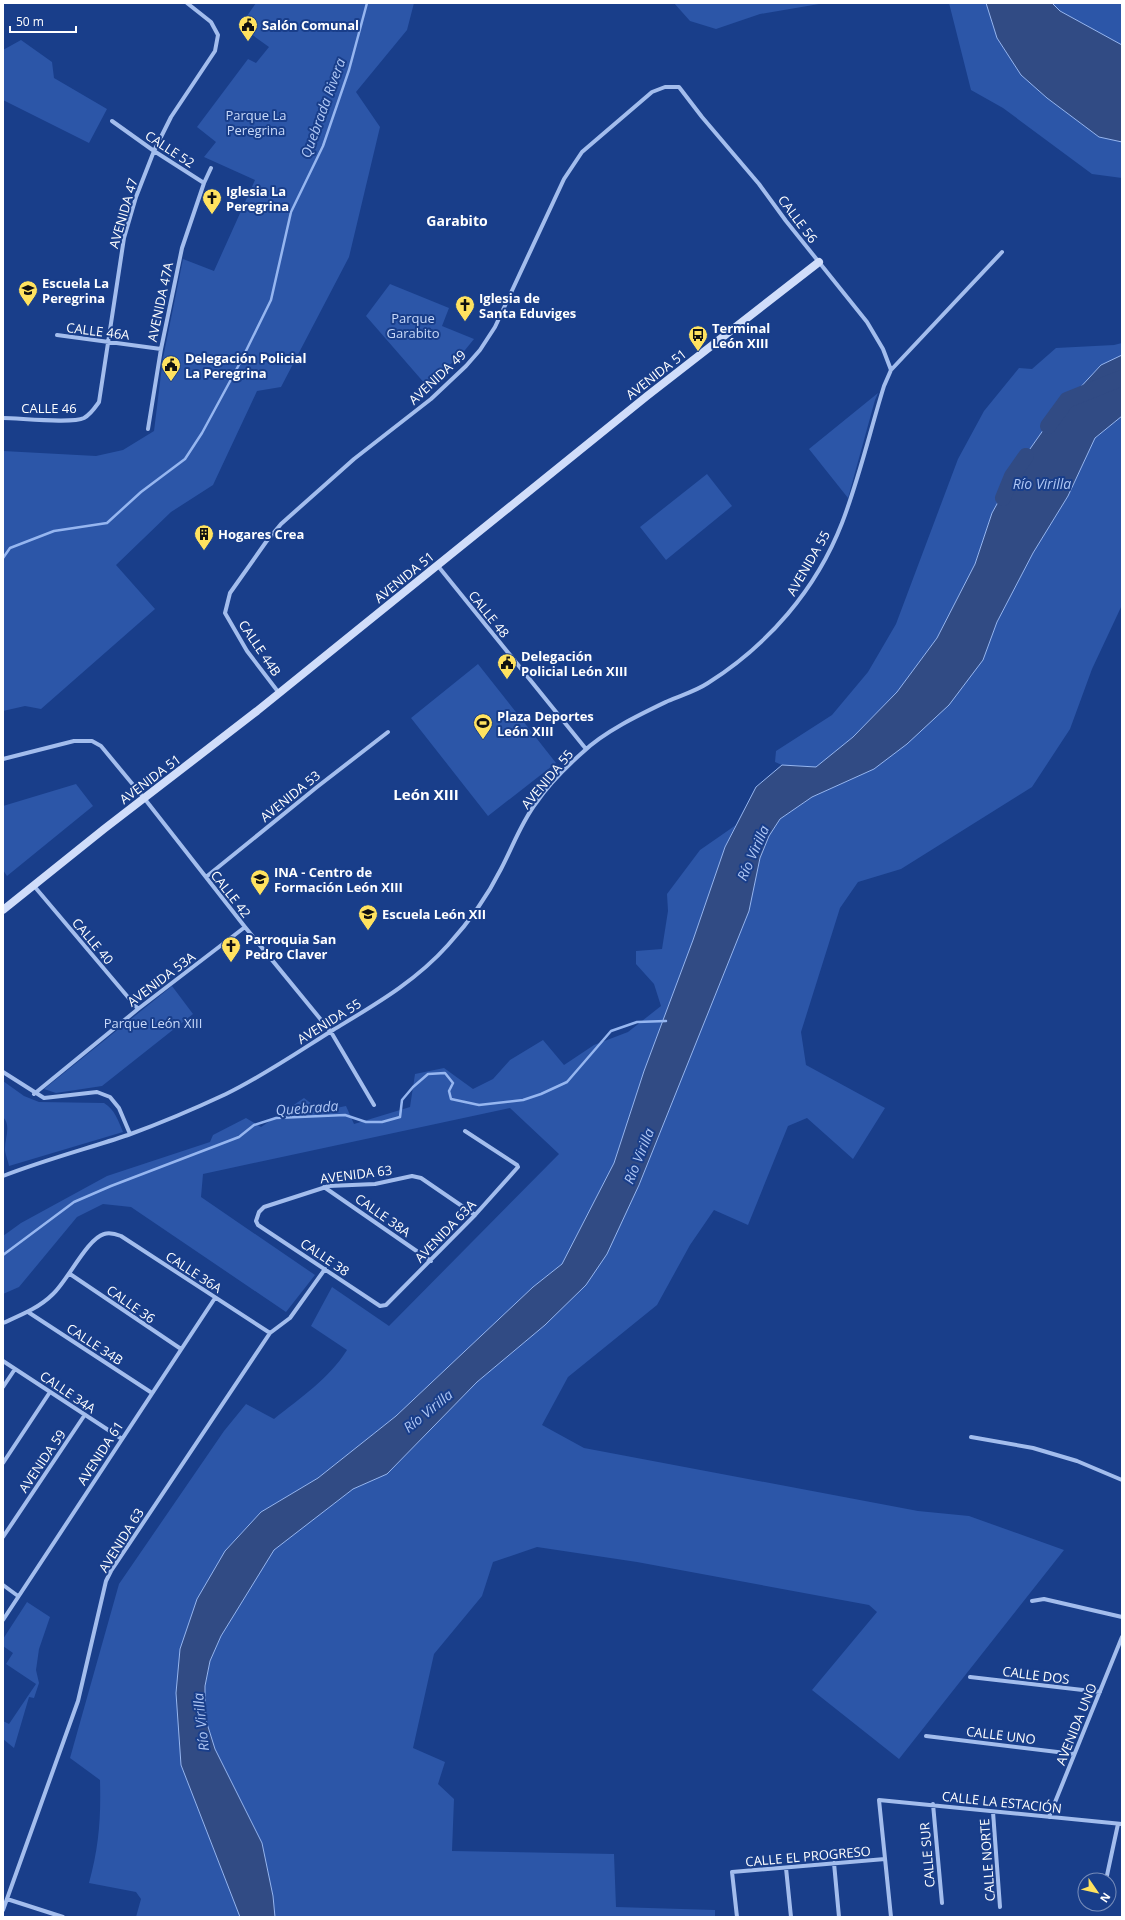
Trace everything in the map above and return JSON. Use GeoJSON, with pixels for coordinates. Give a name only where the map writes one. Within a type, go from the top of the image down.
{"type":"FeatureCollection","features":[{"type":"Feature","properties":{"kind":"street","name":"AVENIDA 47"},"geometry":{"type":"LineString","coordinates":[[92,412],[99,402],[124,238],[136,197],[154,152],[171,117],[215,51],[218,35],[211,22],[187,3]]}},
{"type":"Feature","properties":{"kind":"street","name":"AVENIDA 49"},"geometry":{"type":"LineString","coordinates":[[225,614],[230,593],[266,542],[281,524],[354,459],[431,399],[466,366],[480,350],[495,326],[564,179],[582,152],[652,92],[665,86],[679,87]]}},
{"type":"Feature","properties":{"kind":"street","name":"CALLE 56"},"geometry":{"type":"LineString","coordinates":[[679,87],[702,117],[759,184],[867,322],[883,349],[891,370]]}},
{"type":"Feature","properties":{"kind":"street","name":"CALLE 52"},"geometry":{"type":"LineString","coordinates":[[112,122],[154,152],[204,183],[211,168]]}},
{"type":"Feature","properties":{"kind":"street","name":"AVENIDA 47A"},"geometry":{"type":"LineString","coordinates":[[148,429],[161,349],[182,248],[204,183]]}},
{"type":"Feature","properties":{"kind":"street","name":"AVENIDA 55"},"geometry":{"type":"LineString","coordinates":[[3,1174],[130,1134],[228,1093],[398,990],[432,962],[471,919],[502,867],[516,837],[537,802],[586,748],[623,725],[665,703],[705,685],[741,661],[776,629],[806,593],[841,526],[884,386],[891,370],[1002,252]]}},
{"type":"Feature","properties":{"kind":"street","name":"AVENIDA 51"},"geometry":{"type":"LineString","coordinates":[[3,910],[279,693],[647,396],[819,262]]}},
{"type":"Feature","properties":{"kind":"street","name":"CALLE 46A"},"geometry":{"type":"LineString","coordinates":[[57,335],[161,349]]}},
{"type":"Feature","properties":{"kind":"street","name":"CALLE 46"},"geometry":{"type":"LineString","coordinates":[[3,418],[70,420],[83,419],[92,412]]}},
{"type":"Feature","properties":{"kind":"street","name":"CALLE 48"},"geometry":{"type":"LineString","coordinates":[[438,566],[586,748]]}},
{"type":"Feature","properties":{"kind":"street","name":"CALLE 44B"},"geometry":{"type":"LineString","coordinates":[[225,614],[247,651],[279,693]]}},
{"type":"Feature","properties":{"kind":"street","name":"AVENIDA 53"},"geometry":{"type":"LineString","coordinates":[[206,877],[317,787],[388,732]]}},
{"type":"Feature","properties":{"kind":"street","name":"CALLE 42"},"geometry":{"type":"LineString","coordinates":[[3,759],[74,741],[92,741],[108,752],[245,927],[330,1032],[374,1105]]}},
{"type":"Feature","properties":{"kind":"street","name":"CALLE 40"},"geometry":{"type":"LineString","coordinates":[[34,886],[138,1009]]}},
{"type":"Feature","properties":{"kind":"street","name":"AVENIDA 53A"},"geometry":{"type":"LineString","coordinates":[[34,1094],[138,1009],[245,927]]}},
{"type":"Feature","properties":{"kind":"street"},"geometry":{"type":"LineString","coordinates":[[3,1072],[34,1094],[44,1098],[100,1093],[110,1097],[119,1108],[130,1134]]}},
{"type":"Feature","properties":{"kind":"street","name":"AVENIDA 63A"},"geometry":{"type":"LineString","coordinates":[[384,1306],[475,1215],[518,1168],[517,1165],[465,1131]]}},
{"type":"Feature","properties":{"kind":"street","name":"AVENIDA 63"},"geometry":{"type":"LineString","coordinates":[[256,1221],[259,1212],[264,1207],[324,1187],[375,1184],[412,1176],[420,1178],[475,1215]]}},
{"type":"Feature","properties":{"kind":"street","name":"CALLE 38A"},"geometry":{"type":"LineString","coordinates":[[324,1187],[430,1261]]}},
{"type":"Feature","properties":{"kind":"street","name":"CALLE 38"},"geometry":{"type":"LineString","coordinates":[[256,1221],[258,1225],[380,1306],[384,1306]]}},
{"type":"Feature","properties":{"kind":"street","name":"CALLE 36A"},"geometry":{"type":"LineString","coordinates":[[70,1274],[91,1243],[106,1233],[121,1236],[270,1333]]}},
{"type":"Feature","properties":{"kind":"street","name":"AVENIDA 63"},"geometry":{"type":"LineString","coordinates":[[3,1910],[78,1701],[106,1581],[111,1571],[270,1333],[290,1318],[325,1269]]}},
{"type":"Feature","properties":{"kind":"street"},"geometry":{"type":"LineString","coordinates":[[3,1323],[40,1305],[54,1294],[70,1274]]}},
{"type":"Feature","properties":{"kind":"street","name":"CALLE 36"},"geometry":{"type":"LineString","coordinates":[[70,1274],[181,1349]]}},
{"type":"Feature","properties":{"kind":"street","name":"AVENIDA 61"},"geometry":{"type":"LineString","coordinates":[[3,1620],[215,1298]]}},
{"type":"Feature","properties":{"kind":"street","name":"CALLE 34B"},"geometry":{"type":"LineString","coordinates":[[28,1312],[152,1393]]}},
{"type":"Feature","properties":{"kind":"street","name":"CALLE 34A"},"geometry":{"type":"LineString","coordinates":[[3,1361],[84,1416],[122,1439]]}},
{"type":"Feature","properties":{"kind":"street"},"geometry":{"type":"LineString","coordinates":[[3,1387],[15,1369]]}},
{"type":"Feature","properties":{"kind":"street"},"geometry":{"type":"LineString","coordinates":[[3,1463],[50,1392]]}},
{"type":"Feature","properties":{"kind":"street","name":"AVENIDA 59"},"geometry":{"type":"LineString","coordinates":[[3,1537],[84,1416]]}},
{"type":"Feature","properties":{"kind":"street"},"geometry":{"type":"LineString","coordinates":[[971,1437],[1033,1448],[1078,1461],[1122,1480]]}},
{"type":"Feature","properties":{"kind":"street"},"geometry":{"type":"LineString","coordinates":[[3,1585],[18,1596]]}},
{"type":"Feature","properties":{"kind":"street"},"geometry":{"type":"LineString","coordinates":[[1032,1600],[1044,1599],[1122,1617]]}},
{"type":"Feature","properties":{"kind":"street","name":"AVENIDA UNO"},"geometry":{"type":"LineString","coordinates":[[1049,1818],[1122,1637]]}},
{"type":"Feature","properties":{"kind":"street","name":"CALLE DOS"},"geometry":{"type":"LineString","coordinates":[[970,1677],[1100,1692]]}},
{"type":"Feature","properties":{"kind":"street","name":"CALLE UNO"},"geometry":{"type":"LineString","coordinates":[[926,1736],[1074,1754]]}},
{"type":"Feature","properties":{"kind":"street","name":"CALLE LA ESTACIÓN"},"geometry":{"type":"LineString","coordinates":[[885,1859],[879,1800],[933,1804],[1049,1818],[1120,1824]]}},
{"type":"Feature","properties":{"kind":"street","name":"CALLE SUR"},"geometry":{"type":"LineString","coordinates":[[933,1804],[942,1903]]}},
{"type":"Feature","properties":{"kind":"street","name":"CALLE NORTE"},"geometry":{"type":"LineString","coordinates":[[993,1812],[1000,1907]]}},
{"type":"Feature","properties":{"kind":"street"},"geometry":{"type":"LineString","coordinates":[[1108,1872],[1120,1824]]}},
{"type":"Feature","properties":{"kind":"street"},"geometry":{"type":"LineString","coordinates":[[885,1859],[891,1917]]}},
{"type":"Feature","properties":{"kind":"street","name":"CALLE EL PROGRESO"},"geometry":{"type":"LineString","coordinates":[[737,1917],[732,1872],[885,1859]]}},
{"type":"Feature","properties":{"kind":"street"},"geometry":{"type":"LineString","coordinates":[[834,1863],[839,1917]]}},
{"type":"Feature","properties":{"kind":"street"},"geometry":{"type":"LineString","coordinates":[[786,1868],[791,1917]]}},
{"type":"Feature","properties":{"kind":"street"},"geometry":{"type":"LineString","coordinates":[[7,1899],[63,1917]]}},
{"type":"Feature","properties":{"kind":"green space","name":"Parque La Peregrina"},"geometry":{"type":"Polygon","coordinates":[[[256,3],[414,3],[407,30],[356,92],[380,127],[349,257],[281,387],[257,391],[213,485],[171,512],[116,565],[155,609],[41,709],[25,706],[3,711],[3,451],[96,456],[123,450],[154,431],[163,358],[183,259],[214,271],[255,180],[204,157],[216,142],[197,127],[248,59],[256,63],[269,47],[240,26],[256,3]]]}},
{"type":"Feature","properties":{"kind":"green space"},"geometry":{"type":"Polygon","coordinates":[[[674,3],[825,3],[760,14],[716,29],[690,21],[674,3]]]}},
{"type":"Feature","properties":{"kind":"green space"},"geometry":{"type":"Polygon","coordinates":[[[949,3],[986,3],[997,38],[1021,75],[1047,98],[1099,137],[1122,142],[1122,178],[1092,174],[1003,108],[971,90],[949,3]]]}},
{"type":"Feature","properties":{"kind":"green space"},"geometry":{"type":"Polygon","coordinates":[[[1052,3],[1122,3],[1122,45],[1060,11],[1052,3]]]}},
{"type":"Feature","properties":{"kind":"green space"},"geometry":{"type":"Polygon","coordinates":[[[21,40],[52,62],[54,78],[107,109],[89,143],[3,100],[3,50],[21,40]]]}},
{"type":"Feature","properties":{"kind":"green space","name":"Parque Garabito"},"geometry":{"type":"Polygon","coordinates":[[[390,284],[449,308],[442,326],[474,339],[461,355],[426,385],[366,316],[390,284]]]}},
{"type":"Feature","properties":{"kind":"green space"},"geometry":{"type":"Polygon","coordinates":[[[1122,343],[1122,355],[1101,365],[1051,419],[1018,466],[992,513],[975,564],[937,638],[897,692],[853,737],[816,768],[782,765],[775,762],[776,751],[832,715],[868,672],[896,624],[958,459],[984,411],[1019,368],[1032,369],[1056,348],[1114,345],[1122,343]]]}},
{"type":"Feature","properties":{"kind":"green space"},"geometry":{"type":"Polygon","coordinates":[[[878,393],[875,400],[848,498],[809,449],[878,393]]]}},
{"type":"Feature","properties":{"kind":"green space"},"geometry":{"type":"Polygon","coordinates":[[[1122,416],[1122,605],[1092,669],[1070,729],[1032,787],[901,869],[858,882],[840,908],[801,1032],[806,1065],[885,1108],[853,1159],[807,1118],[788,1126],[748,1225],[714,1210],[690,1245],[657,1305],[568,1377],[542,1425],[584,1448],[918,1511],[969,1516],[1064,1550],[899,1759],[812,1690],[877,1612],[869,1605],[637,1562],[537,1547],[493,1562],[482,1596],[434,1654],[413,1748],[445,1762],[438,1784],[454,1799],[452,1851],[614,1854],[616,1907],[715,1910],[715,1917],[275,1917],[273,1896],[262,1843],[215,1749],[205,1717],[205,1686],[210,1661],[221,1636],[273,1550],[353,1489],[387,1474],[477,1382],[545,1325],[639,1185],[749,911],[760,858],[769,836],[780,819],[812,797],[874,769],[983,660],[997,622],[1033,553],[1068,496],[1095,438],[1122,416]]]}},
{"type":"Feature","properties":{"kind":"green space"},"geometry":{"type":"Polygon","coordinates":[[[707,474],[732,506],[666,560],[640,527],[707,474]]]}},
{"type":"Feature","properties":{"kind":"green space","name":"Plaza Deportes León XIII"},"geometry":{"type":"Polygon","coordinates":[[[478,664],[556,763],[488,816],[411,718],[478,664]]]}},
{"type":"Feature","properties":{"kind":"green space"},"geometry":{"type":"Polygon","coordinates":[[[76,784],[93,806],[7,876],[3,870],[3,806],[76,784]]]}},
{"type":"Feature","properties":{"kind":"green space"},"geometry":{"type":"Polygon","coordinates":[[[736,825],[725,847],[693,940],[644,1071],[614,1163],[562,1264],[533,1287],[396,1416],[318,1478],[261,1512],[225,1551],[181,1765],[240,1917],[136,1917],[141,1899],[136,1892],[89,1883],[99,1832],[100,1780],[70,1758],[119,1584],[224,1431],[246,1404],[274,1419],[314,1388],[340,1360],[347,1350],[311,1326],[332,1287],[389,1326],[559,1154],[510,1108],[203,1174],[201,1197],[315,1275],[286,1312],[131,1207],[103,1204],[77,1217],[19,1287],[3,1294],[3,1236],[21,1223],[107,1176],[210,1142],[213,1135],[246,1118],[261,1127],[304,1098],[321,1111],[346,1106],[354,1124],[410,1107],[415,1074],[444,1068],[473,1089],[493,1079],[510,1060],[543,1040],[564,1065],[594,1045],[628,1032],[661,1006],[654,984],[636,964],[636,951],[662,949],[668,911],[667,894],[700,850],[736,825]]]}},
{"type":"Feature","properties":{"kind":"green space","name":"Parque León XIII"},"geometry":{"type":"Polygon","coordinates":[[[172,986],[193,1014],[102,1086],[56,1093],[44,1089],[172,986]]]}},
{"type":"Feature","properties":{"kind":"green space"},"geometry":{"type":"Polygon","coordinates":[[[3,1081],[24,1096],[39,1102],[104,1103],[114,1112],[123,1132],[9,1166],[5,1151],[7,1125],[3,1117],[3,1081]]]}},
{"type":"Feature","properties":{"kind":"green space"},"geometry":{"type":"Polygon","coordinates":[[[27,1602],[50,1617],[39,1649],[36,1670],[39,1683],[34,1698],[29,1697],[14,1748],[3,1739],[3,1721],[9,1724],[36,1684],[6,1664],[13,1653],[3,1646],[3,1639],[27,1602]]]}},
{"type":"Feature","properties":{"kind":"water"},"geometry":{"type":"Polygon","coordinates":[[[986,3],[1052,3],[1060,11],[1122,45],[1122,142],[1099,137],[1047,98],[1021,75],[997,38],[986,3]]]}},
{"type":"Feature","properties":{"kind":"water","name":"Río Virilla"},"geometry":{"type":"Polygon","coordinates":[[[1122,355],[1122,416],[1095,438],[1068,496],[1033,553],[997,622],[983,660],[949,705],[907,744],[874,769],[812,797],[780,819],[769,836],[760,858],[749,911],[639,1185],[607,1254],[586,1285],[545,1325],[477,1382],[387,1474],[353,1489],[274,1550],[221,1636],[210,1661],[205,1686],[205,1717],[215,1749],[262,1843],[273,1896],[275,1917],[240,1917],[181,1765],[176,1693],[180,1649],[197,1599],[225,1551],[261,1512],[318,1478],[396,1416],[533,1287],[562,1264],[614,1163],[644,1071],[693,940],[725,847],[756,787],[782,765],[816,767],[853,737],[897,692],[937,638],[975,564],[992,513],[1018,466],[1051,419],[1101,365],[1122,355]]]}},
{"type":"Feature","properties":{"kind":"waterway","name":"Quebrada Rivera"},"geometry":{"type":"LineString","coordinates":[[3,558],[10,548],[54,531],[107,523],[141,492],[185,459],[202,433],[241,361],[271,300],[291,212],[323,146],[349,70],[367,3]]}},
{"type":"Feature","properties":{"kind":"waterway","name":"Río Virilla"},"geometry":{"type":"LineString","coordinates":[[1048,426],[1067,400],[1122,378]]}},
{"type":"Feature","properties":{"kind":"waterway","name":"Río Virilla"},"geometry":{"type":"LineString","coordinates":[[1003,498],[1012,476],[1026,456]]}},
{"type":"Feature","properties":{"kind":"waterway","name":"Quebrada"},"geometry":{"type":"LineString","coordinates":[[3,1255],[74,1202],[111,1186],[239,1137],[254,1125],[276,1118],[345,1115],[366,1122],[382,1122],[400,1117],[402,1100],[413,1087],[428,1074],[445,1073],[453,1083],[449,1091],[451,1099],[479,1105],[523,1100],[541,1094],[567,1082],[611,1031],[637,1022],[666,1021]]}},
{"type":"Feature","properties":{"kind":"place","name":"Salón Comunal"},"geometry":{"type":"Point","coordinates":[248,42]}},
{"type":"Feature","properties":{"kind":"place","name":"Iglesia La Peregrina"},"geometry":{"type":"Point","coordinates":[212,215]}},
{"type":"Feature","properties":{"kind":"place","name":"Escuela La Peregrina"},"geometry":{"type":"Point","coordinates":[28,307]}},
{"type":"Feature","properties":{"kind":"place","name":"Iglesia de Santa Eduviges"},"geometry":{"type":"Point","coordinates":[465,322]}},
{"type":"Feature","properties":{"kind":"place","name":"Terminal León XIII"},"geometry":{"type":"Point","coordinates":[698,352]}},
{"type":"Feature","properties":{"kind":"place","name":"Delegación Policial La Peregrina"},"geometry":{"type":"Point","coordinates":[171,382]}},
{"type":"Feature","properties":{"kind":"place","name":"Hogares Crea"},"geometry":{"type":"Point","coordinates":[204,551]}},
{"type":"Feature","properties":{"kind":"place","name":"Delegación Policial León XIII"},"geometry":{"type":"Point","coordinates":[507,680]}},
{"type":"Feature","properties":{"kind":"place","name":"Plaza Deportes León XIII"},"geometry":{"type":"Point","coordinates":[483,740]}},
{"type":"Feature","properties":{"kind":"place","name":"INA - Centro de Formación León XIII"},"geometry":{"type":"Point","coordinates":[260,896]}},
{"type":"Feature","properties":{"kind":"place","name":"Escuela León XII"},"geometry":{"type":"Point","coordinates":[368,931]}},
{"type":"Feature","properties":{"kind":"place","name":"Parroquia San Pedro Claver"},"geometry":{"type":"Point","coordinates":[231,963]}},
{"type":"Feature","properties":{"kind":"district","name":"Garabito"},"geometry":{"type":"Point","coordinates":[457,221]}},
{"type":"Feature","properties":{"kind":"district","name":"León XIII"},"geometry":{"type":"Point","coordinates":[426,795]}}]}
